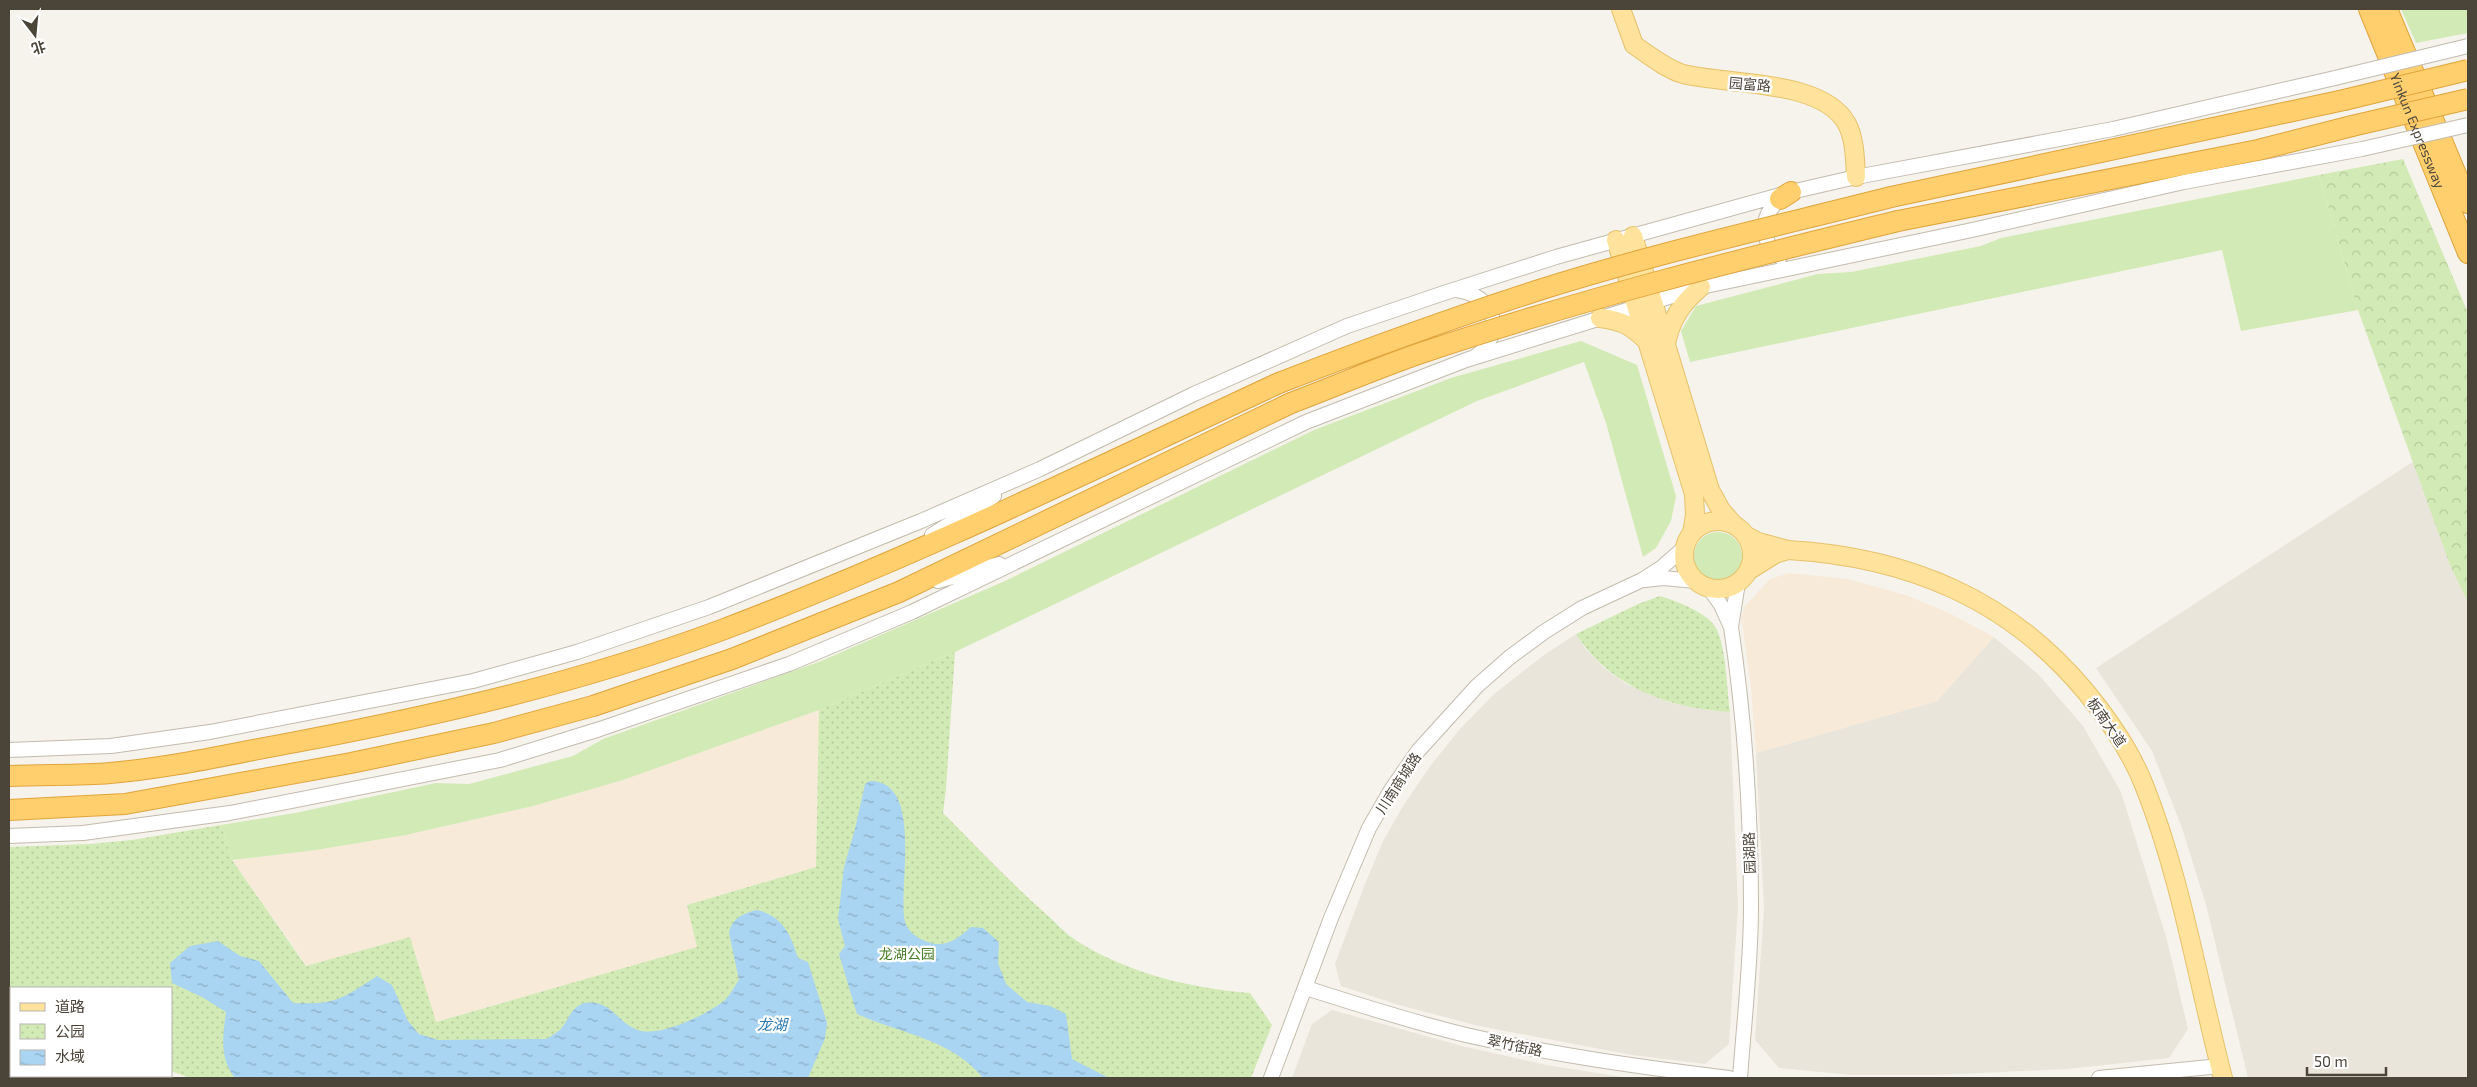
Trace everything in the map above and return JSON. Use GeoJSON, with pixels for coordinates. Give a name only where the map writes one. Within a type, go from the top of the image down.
{"type":"FeatureCollection","features":[{"type":"Feature","properties":{"kind":"highway","name":"Yinkun Expressway"},"geometry":{"type":"LineString","coordinates":[[2369,9],[2468,253]]}},
{"type":"Feature","properties":{"kind":"highway","name":"Yinkun Expressway"},"geometry":{"type":"LineString","coordinates":[[2387,9],[2468,203]]}},
{"type":"Feature","properties":{"kind":"highway"},"geometry":{"type":"LineString","coordinates":[[12,775],[83,775],[123,771],[225,755],[480,705],[585,675],[718,631],[886,563],[990,518],[1279,383],[1410,333],[1538,290],[1694,246],[1891,197],[2344,100],[2468,70]]}},
{"type":"Feature","properties":{"kind":"highway"},"geometry":{"type":"LineString","coordinates":[[13,810],[125,804],[351,763],[494,733],[593,706],[732,659],[899,592],[1291,404],[1420,353],[1555,311],[1701,269],[1898,221],[2258,150],[2468,99]]}},
{"type":"Feature","properties":{"kind":"main road","name":"园富路"},"geometry":{"type":"LineString","coordinates":[[1621,9],[1634,45],[1681,73],[1720,81],[1764,83],[1800,92],[1831,106],[1847,124],[1854,146],[1856,177]]}},
{"type":"Feature","properties":{"kind":"main road"},"geometry":{"type":"LineString","coordinates":[[1624,238],[1645,304],[1666,345],[1710,490],[1721,510],[1739,530],[1752,556],[1743,577]]}},
{"type":"Feature","properties":{"kind":"main road"},"geometry":{"type":"LineString","coordinates":[[1666,345],[1670,326],[1676,312],[1701,287]]}},
{"type":"Feature","properties":{"kind":"main road"},"geometry":{"type":"LineString","coordinates":[[1645,304],[1648,342],[1694,494],[1695,515],[1688,540],[1686,569],[1702,585],[1724,589],[1775,554],[1788,550]]}},
{"type":"Feature","properties":{"kind":"main road"},"geometry":{"type":"LineString","coordinates":[[1600,318],[1619,321],[1631,326],[1648,342]]}},
{"type":"Feature","properties":{"kind":"main road"},"geometry":{"type":"LineString","coordinates":[[1688,540],[1697,528],[1711,522],[1739,530],[1758,542],[1788,550]]}},
{"type":"Feature","properties":{"kind":"main road","name":"板南大道"},"geometry":{"type":"LineString","coordinates":[[1788,550],[1832,552],[1876,561],[1931,579],[1970,596],[2005,617],[2034,640],[2056,658],[2083,688],[2101,710],[2127,750],[2144,784],[2157,822],[2188,934],[2221,1072]]}},
{"type":"Feature","properties":{"kind":"street"},"geometry":{"type":"LineString","coordinates":[[9,750],[111,746],[210,732],[473,681],[577,652],[709,607],[921,521],[1040,468],[1194,394],[1347,326],[1444,293],[1624,238],[1856,177],[2113,129],[2468,46]]}},
{"type":"Feature","properties":{"kind":"street"},"geometry":{"type":"LineString","coordinates":[[1466,360],[1701,287],[1972,230],[2184,182],[2362,149],[2468,125]]}},
{"type":"Feature","properties":{"kind":"street"},"geometry":{"type":"LineString","coordinates":[[2113,129],[2212,129]]}},
{"type":"Feature","properties":{"kind":"street"},"geometry":{"type":"LineString","coordinates":[[2184,182],[2258,150]]}},
{"type":"Feature","properties":{"kind":"street"},"geometry":{"type":"LineString","coordinates":[[1785,195],[1771,207],[1765,217],[1764,229],[1766,240],[1772,250],[1781,258],[1805,264]]}},
{"type":"Feature","properties":{"kind":"street"},"geometry":{"type":"LineString","coordinates":[[9,836],[83,833],[230,812],[500,760],[600,729],[757,676],[912,612],[1306,422],[1477,356],[1492,338],[1494,326],[1492,315],[1486,304],[1478,296],[1468,291],[1456,290],[1444,293]]}},
{"type":"Feature","properties":{"kind":"street"},"geometry":{"type":"LineString","coordinates":[[886,563],[1040,468]]}},
{"type":"Feature","properties":{"kind":"street"},"geometry":{"type":"LineString","coordinates":[[1642,580],[1662,568],[1688,540]]}},
{"type":"Feature","properties":{"kind":"street"},"geometry":{"type":"LineString","coordinates":[[899,592],[1039,552]]}},
{"type":"Feature","properties":{"kind":"street"},"geometry":{"type":"LineString","coordinates":[[1731,628],[1743,577]]}},
{"type":"Feature","properties":{"kind":"street"},"geometry":{"type":"LineString","coordinates":[[1642,580],[1662,578],[1702,585],[1720,605],[1731,628]]}},
{"type":"Feature","properties":{"kind":"street","name":"川南商城路"},"geometry":{"type":"LineString","coordinates":[[1271,1078],[1331,918],[1370,828],[1391,790],[1418,751],[1477,686],[1510,657],[1544,632],[1582,608],[1642,580]]}},
{"type":"Feature","properties":{"kind":"street","name":"园湖路"},"geometry":{"type":"LineString","coordinates":[[1731,628],[1740,690],[1747,762],[1751,909],[1740,1078]]}},
{"type":"Feature","properties":{"kind":"street","name":"翠竹街路"},"geometry":{"type":"LineString","coordinates":[[1306,988],[1387,1014],[1466,1035],[1628,1066],[1729,1078]]}},
{"type":"Feature","properties":{"kind":"street"},"geometry":{"type":"LineString","coordinates":[[2099,1078],[2221,1072]]}},
{"type":"Feature","properties":{"kind":"shaded area"},"geometry":{"type":"Polygon","coordinates":[[[2414,461],[2450,565],[2468,603],[2468,1078],[2248,1078],[2206,905],[2182,828],[2152,751],[2096,668],[2414,461]]]}},
{"type":"Feature","properties":{"kind":"shaded area"},"geometry":{"type":"Polygon","coordinates":[[[1789,573],[1847,579],[1906,595],[1951,614],[1994,637],[1937,701],[1756,753],[1751,687],[1741,617],[1745,606],[1770,579],[1789,573]]]}},
{"type":"Feature","properties":{"kind":"shaded area"},"geometry":{"type":"Polygon","coordinates":[[[1576,634],[1585,648],[1604,668],[1626,684],[1671,703],[1730,712],[1738,907],[1729,1044],[1705,1064],[1632,1055],[1479,1026],[1399,1005],[1341,986],[1335,964],[1383,841],[1403,806],[1431,765],[1460,729],[1494,694],[1544,655],[1576,634]]]}},
{"type":"Feature","properties":{"kind":"shaded area"},"geometry":{"type":"Polygon","coordinates":[[[1994,637],[2038,674],[2083,726],[2121,792],[2167,940],[2188,1029],[2169,1058],[2067,1069],[1936,1075],[1851,1075],[1779,1068],[1755,1040],[1764,908],[1756,753],[1937,701],[1994,637]]]}},
{"type":"Feature","properties":{"kind":"shaded area"},"geometry":{"type":"Polygon","coordinates":[[[819,710],[816,867],[687,905],[698,947],[435,1022],[410,937],[307,966],[232,860],[316,850],[406,835],[533,806],[623,780],[819,710]]]}},
{"type":"Feature","properties":{"kind":"shaded area"},"geometry":{"type":"Polygon","coordinates":[[[1332,1010],[1462,1046],[1546,1065],[1629,1078],[1292,1078],[1312,1024],[1332,1010]]]}},
{"type":"Feature","properties":{"kind":"green space"},"geometry":{"type":"Polygon","coordinates":[[[2401,9],[2468,9],[2468,33],[2416,43],[2401,9]]]}},
{"type":"Feature","properties":{"kind":"green space"},"geometry":{"type":"Polygon","coordinates":[[[2403,159],[2468,313],[2468,603],[2450,565],[2358,310],[2319,175],[2403,159]]]}},
{"type":"Feature","properties":{"kind":"green space"},"geometry":{"type":"Polygon","coordinates":[[[2319,175],[2358,310],[2241,331],[2222,250],[1690,362],[1681,331],[1696,306],[1818,274],[1851,272],[1981,246],[2001,238],[2319,175]]]}},
{"type":"Feature","properties":{"kind":"green space"},"geometry":{"type":"Polygon","coordinates":[[[1581,341],[1637,365],[1676,496],[1671,521],[1656,548],[1643,557],[1606,423],[1584,362],[1477,401],[955,652],[819,710],[623,780],[533,806],[406,835],[316,850],[232,860],[221,825],[295,813],[436,783],[469,784],[573,756],[603,739],[821,661],[1005,581],[1314,430],[1451,378],[1581,341]]]}},
{"type":"Feature","properties":{"kind":"green space"},"geometry":{"type":"Polygon","coordinates":[[[1713,532],[1723,532],[1735,539],[1742,551],[1742,561],[1735,573],[1723,580],[1713,580],[1705,576],[1698,569],[1694,561],[1694,551],[1698,543],[1705,536],[1713,532]]]}},
{"type":"Feature","properties":{"kind":"green space"},"geometry":{"type":"Polygon","coordinates":[[[1660,596],[1699,612],[1712,622],[1716,628],[1724,657],[1730,712],[1685,706],[1643,692],[1606,668],[1590,653],[1576,634],[1638,604],[1660,596]]]}},
{"type":"Feature","properties":{"kind":"green space","name":"龙湖公园"},"geometry":{"type":"Polygon","coordinates":[[[955,652],[943,813],[1063,930],[1094,951],[1136,970],[1181,983],[1250,993],[1272,1025],[1251,1078],[190,1078],[172,1071],[172,987],[10,987],[9,1023],[9,847],[90,844],[132,840],[221,825],[232,860],[306,966],[410,937],[436,1022],[697,947],[687,905],[816,867],[819,710],[955,652]]]}},
{"type":"Feature","properties":{"kind":"water"},"geometry":{"type":"Polygon","coordinates":[[[870,781],[887,786],[898,799],[903,817],[905,863],[903,907],[905,922],[909,930],[927,942],[942,944],[952,941],[971,927],[983,928],[999,942],[998,963],[1006,984],[1027,1002],[1050,1006],[1066,1014],[1072,1059],[1109,1078],[983,1078],[956,1054],[941,1046],[857,1014],[839,954],[845,946],[838,919],[844,867],[865,784],[870,781]]]}},
{"type":"Feature","properties":{"kind":"water","name":"龙湖"},"geometry":{"type":"Polygon","coordinates":[[[757,910],[766,913],[780,922],[789,934],[798,958],[808,962],[827,1023],[825,1038],[808,1078],[235,1078],[226,1063],[224,1055],[223,1038],[226,1012],[202,997],[172,983],[170,963],[190,946],[218,941],[240,956],[259,961],[293,1003],[319,1003],[338,999],[377,976],[392,985],[408,1021],[419,1034],[438,1040],[547,1039],[563,1027],[576,1007],[585,1003],[602,1005],[633,1028],[650,1032],[673,1027],[698,1017],[719,1005],[728,997],[739,980],[729,933],[739,917],[757,910]]]}}]}
